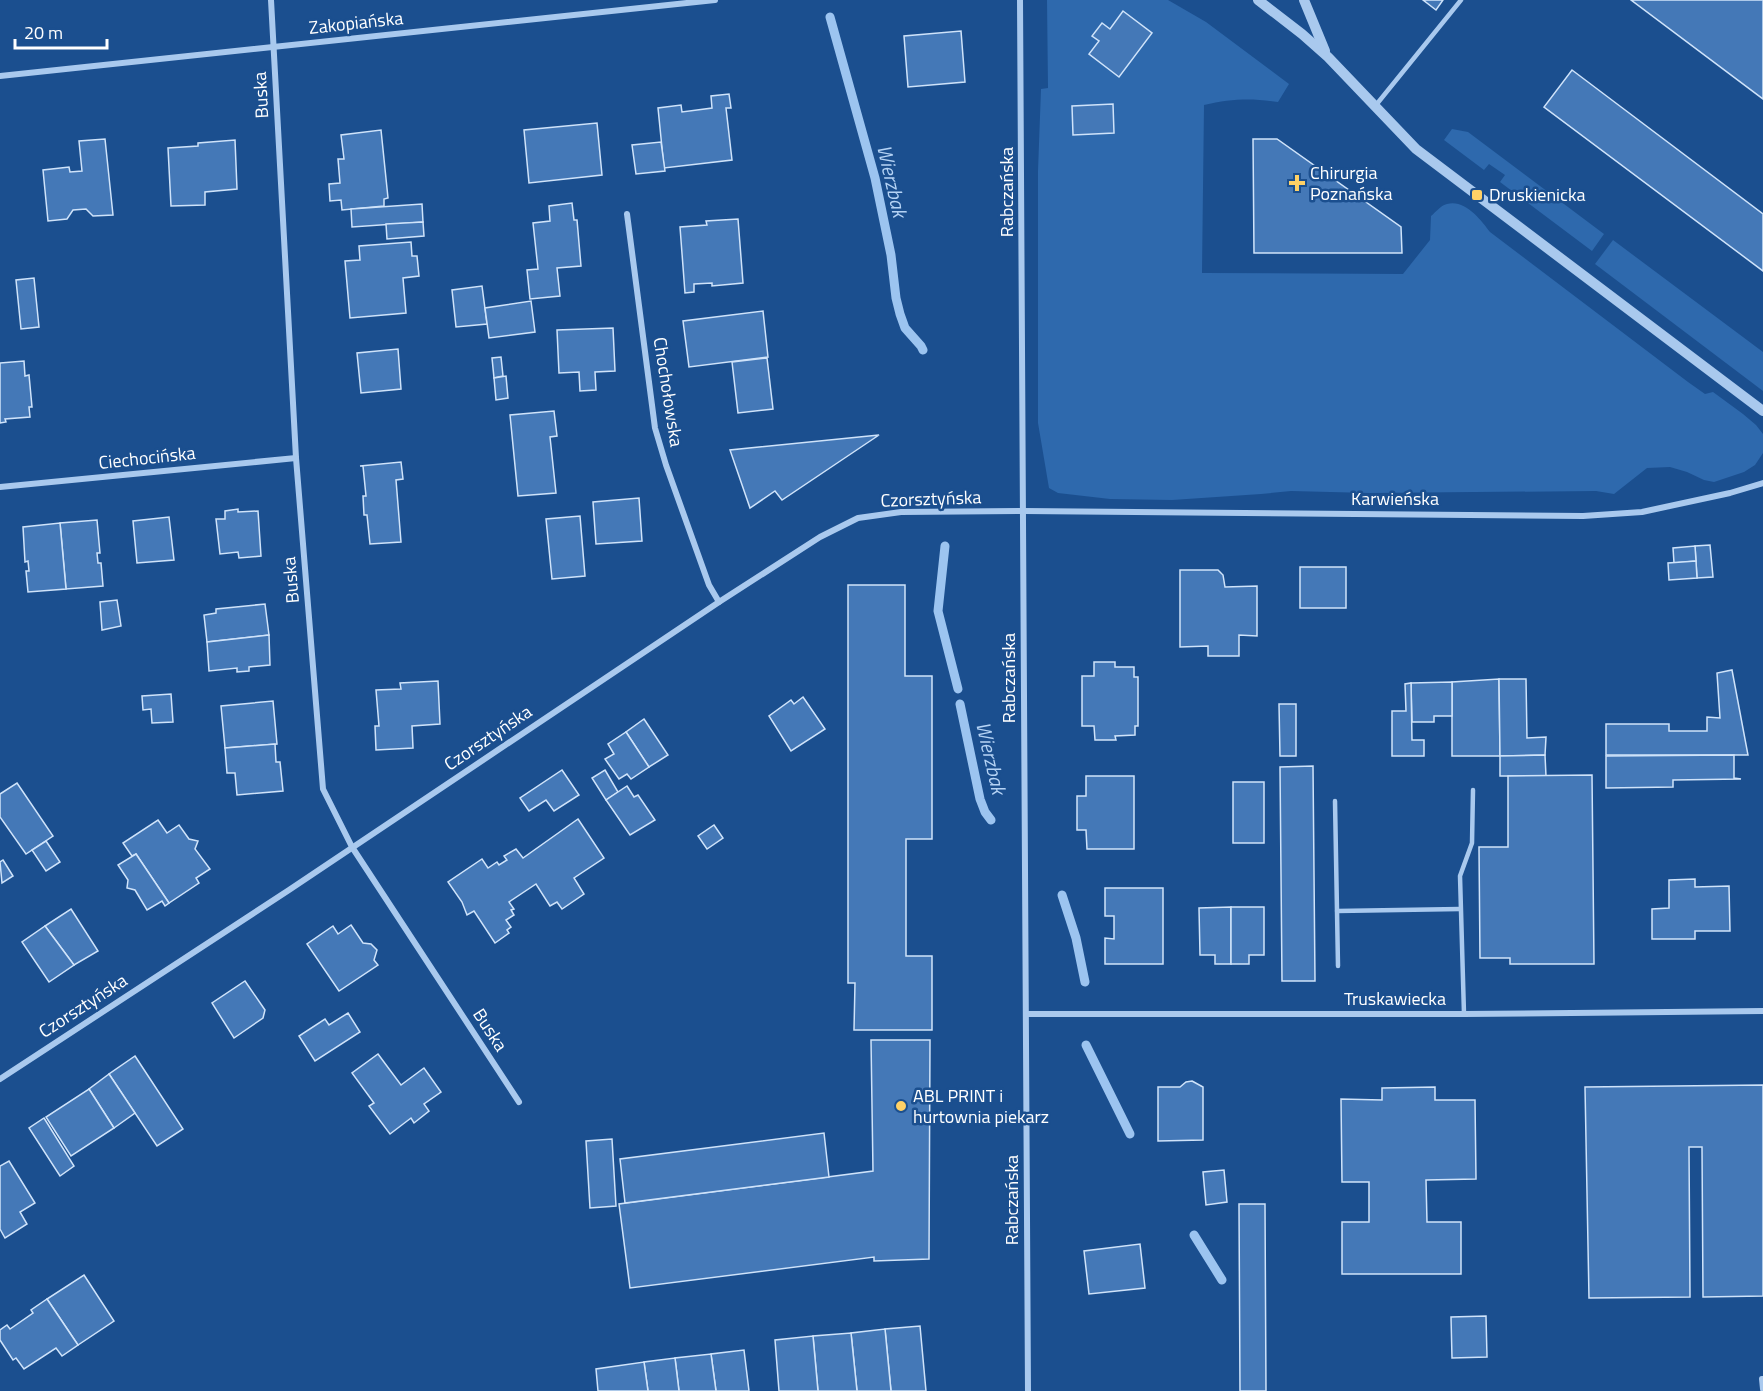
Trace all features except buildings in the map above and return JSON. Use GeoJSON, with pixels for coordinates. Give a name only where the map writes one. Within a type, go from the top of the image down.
{"type":"FeatureCollection","features":[{"type":"Feature","properties":{"kind":"street","name":"Buska"},"geometry":{"type":"LineString","coordinates":[[271,0],[296,458],[323,789],[352,847],[519,1102]]}},
{"type":"Feature","properties":{"kind":"street","name":"Zakopiańska"},"geometry":{"type":"LineString","coordinates":[[0,76],[715,0]]}},
{"type":"Feature","properties":{"kind":"street","name":"Rabczańska"},"geometry":{"type":"LineString","coordinates":[[1020,0],[1028,1391]]}},
{"type":"Feature","properties":{"kind":"street"},"geometry":{"type":"LineString","coordinates":[[1258,0],[1328,57],[1416,149],[1763,411]]}},
{"type":"Feature","properties":{"kind":"street"},"geometry":{"type":"LineString","coordinates":[[1304,0],[1328,57]]}},
{"type":"Feature","properties":{"kind":"street","name":"Chochołowska"},"geometry":{"type":"LineString","coordinates":[[627,214],[655,428],[709,585],[719,602]]}},
{"type":"Feature","properties":{"kind":"street","name":"Ciechocińska"},"geometry":{"type":"LineString","coordinates":[[0,488],[296,458]]}},
{"type":"Feature","properties":{"kind":"street","name":"Karwieńska"},"geometry":{"type":"LineString","coordinates":[[1024,511],[1583,516],[1642,512],[1731,493],[1763,483]]}},
{"type":"Feature","properties":{"kind":"street","name":"Czorsztyńska"},"geometry":{"type":"LineString","coordinates":[[0,1079],[820,537],[858,518],[901,512],[1024,511]]}},
{"type":"Feature","properties":{"kind":"street","name":"Truskawiecka"},"geometry":{"type":"LineString","coordinates":[[1026,1014],[1763,1011]]}},
{"type":"Feature","properties":{"kind":"street"},"geometry":{"type":"LineString","coordinates":[[1762,1379],[1763,1389]]}},
{"type":"Feature","properties":{"kind":"lane"},"geometry":{"type":"LineString","coordinates":[[1375,106],[1461,0]]}},
{"type":"Feature","properties":{"kind":"lane"},"geometry":{"type":"LineString","coordinates":[[1464,1014],[1460,876],[1472,843],[1473,790]]}},
{"type":"Feature","properties":{"kind":"lane"},"geometry":{"type":"LineString","coordinates":[[1335,801],[1338,966]]}},
{"type":"Feature","properties":{"kind":"lane"},"geometry":{"type":"LineString","coordinates":[[1337,911],[1460,909]]}},
{"type":"Feature","properties":{"kind":"shaded area"},"geometry":{"type":"Polygon","coordinates":[[[1047,0],[1168,0],[1206,22],[1289,84],[1278,102],[1241,100],[1204,105],[1202,273],[1403,274],[1430,240],[1431,216],[1441,207],[1454,203],[1466,207],[1490,232],[1688,382],[1705,394],[1713,392],[1743,414],[1763,434],[1763,453],[1755,465],[1744,472],[1714,482],[1670,467],[1647,468],[1614,494],[1596,491],[1370,493],[1291,491],[1172,500],[1110,499],[1058,493],[1049,488],[1038,423],[1038,171],[1041,89],[1048,88],[1047,0]]]}},
{"type":"Feature","properties":{"kind":"shaded area"},"geometry":{"type":"Polygon","coordinates":[[[1452,129],[1468,132],[1604,234],[1592,251],[1500,182],[1505,175],[1489,164],[1484,170],[1444,140],[1452,129]]]}},
{"type":"Feature","properties":{"kind":"shaded area"},"geometry":{"type":"Polygon","coordinates":[[[1613,240],[1763,352],[1763,391],[1595,264],[1613,240]]]}},
{"type":"Feature","properties":{"kind":"waterway","name":"Wierzbak"},"geometry":{"type":"LineString","coordinates":[[830,17],[875,178],[891,255],[900,314],[905,328],[923,350]]}},
{"type":"Feature","properties":{"kind":"waterway","name":"Wierzbak"},"geometry":{"type":"LineString","coordinates":[[945,546],[938,611],[958,689]]}},
{"type":"Feature","properties":{"kind":"waterway","name":"Wierzbak"},"geometry":{"type":"LineString","coordinates":[[960,704],[980,799],[991,820]]}},
{"type":"Feature","properties":{"kind":"waterway","name":"Wierzbak"},"geometry":{"type":"LineString","coordinates":[[1062,895],[1076,938],[1085,982]]}},
{"type":"Feature","properties":{"kind":"waterway","name":"Wierzbak"},"geometry":{"type":"LineString","coordinates":[[1086,1045],[1130,1134]]}},
{"type":"Feature","properties":{"kind":"waterway","name":"Wierzbak"},"geometry":{"type":"LineString","coordinates":[[1194,1235],[1222,1280]]}},
{"type":"Feature","properties":{"kind":"place","name":"Chirurgia Poznańska"},"geometry":{"type":"Point","coordinates":[1297,183]}},
{"type":"Feature","properties":{"kind":"place","name":"Druskienicka"},"geometry":{"type":"Point","coordinates":[1477,195]}},
{"type":"Feature","properties":{"kind":"place","name":"ABL PRINT i hurtownia piekarz"},"geometry":{"type":"Point","coordinates":[901,1106]}}]}
